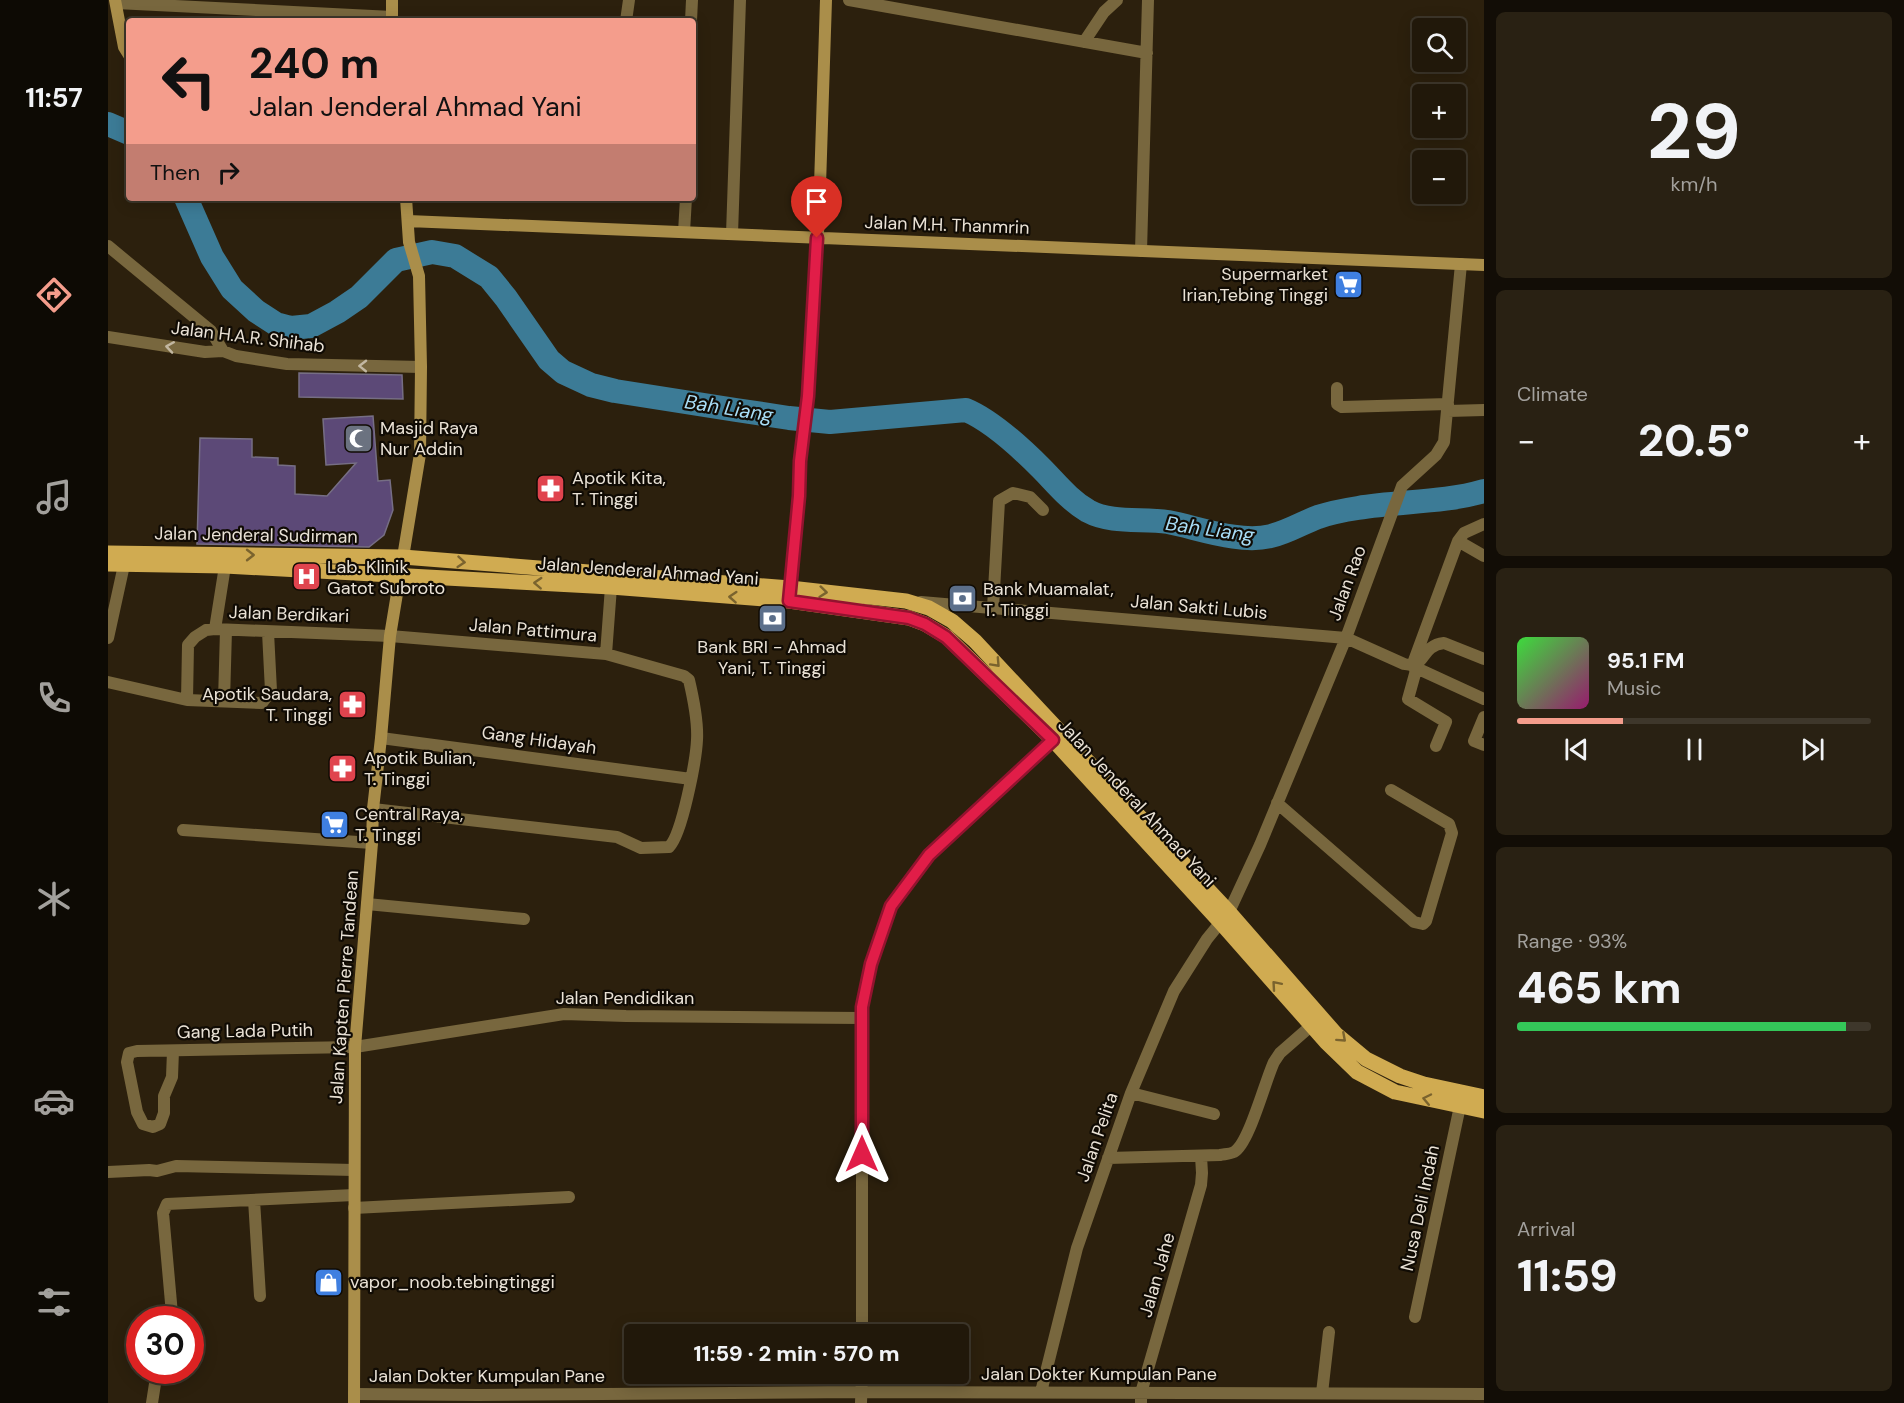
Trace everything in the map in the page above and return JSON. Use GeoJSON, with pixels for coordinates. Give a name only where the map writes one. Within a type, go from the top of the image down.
{"type":"FeatureCollection","features":[{"type":"Feature","properties":{"kind":"main road","name":"Jalan Jenderal Sudirman"},"geometry":{"type":"LineString","coordinates":[[108,553],[403,557]]}},
{"type":"Feature","properties":{"kind":"main road","name":"Jalan Jenderal Ahmad Yani"},"geometry":{"type":"LineString","coordinates":[[403,557],[790,594],[909,618],[925,624],[946,637],[1056,736]]}},
{"type":"Feature","properties":{"kind":"main road","name":"Jalan Jenderal Sudirman"},"geometry":{"type":"LineString","coordinates":[[108,564],[225,566],[400,575]]}},
{"type":"Feature","properties":{"kind":"main road","name":"Jalan Jenderal Ahmad Yani"},"geometry":{"type":"LineString","coordinates":[[400,575],[906,601],[928,608],[952,621],[975,641],[1056,736],[1336,1034],[1366,1059],[1400,1076],[1424,1084],[1484,1097]]}},
{"type":"Feature","properties":{"kind":"main road","name":"Jalan Jenderal Ahmad Yani"},"geometry":{"type":"LineString","coordinates":[[1224,917],[1312,1025],[1357,1072],[1395,1092],[1484,1111]]}},
{"type":"Feature","properties":{"kind":"street"},"geometry":{"type":"LineString","coordinates":[[392,0],[392,18]]}},
{"type":"Feature","properties":{"kind":"street"},"geometry":{"type":"LineString","coordinates":[[626,18],[629,0]]}},
{"type":"Feature","properties":{"kind":"street"},"geometry":{"type":"LineString","coordinates":[[691,18],[692,0]]}},
{"type":"Feature","properties":{"kind":"street"},"geometry":{"type":"LineString","coordinates":[[732,234],[740,0]]}},
{"type":"Feature","properties":{"kind":"street"},"geometry":{"type":"LineString","coordinates":[[790,594],[800,461],[808,396],[820,206],[826,0]]}},
{"type":"Feature","properties":{"kind":"street"},"geometry":{"type":"LineString","coordinates":[[849,0],[1143,52]]}},
{"type":"Feature","properties":{"kind":"street"},"geometry":{"type":"LineString","coordinates":[[1084,42],[1104,12],[1117,0]]}},
{"type":"Feature","properties":{"kind":"street"},"geometry":{"type":"LineString","coordinates":[[1141,251],[1143,52],[1148,0]]}},
{"type":"Feature","properties":{"kind":"street"},"geometry":{"type":"LineString","coordinates":[[126,51],[116,1],[283,6],[384,18]]}},
{"type":"Feature","properties":{"kind":"street","name":"Jalan Kapten Pierre Tandean"},"geometry":{"type":"LineString","coordinates":[[354,1398],[355,1047],[373,809],[390,636],[420,454],[422,367],[419,276],[410,242],[406,201]]}},
{"type":"Feature","properties":{"kind":"street"},"geometry":{"type":"LineString","coordinates":[[684,232],[686,201]]}},
{"type":"Feature","properties":{"kind":"street","name":"Jalan M.H. Thanmrin"},"geometry":{"type":"LineString","coordinates":[[408,221],[1484,265]]}},
{"type":"Feature","properties":{"kind":"street"},"geometry":{"type":"LineString","coordinates":[[108,246],[211,331],[223,351]]}},
{"type":"Feature","properties":{"kind":"street","name":"Jalan Rao"},"geometry":{"type":"LineString","coordinates":[[1224,917],[1260,845],[1346,638],[1402,486],[1436,455],[1444,442],[1461,264]]}},
{"type":"Feature","properties":{"kind":"street","name":"Jalan H.A.R. Shihab"},"geometry":{"type":"LineString","coordinates":[[108,336],[205,352],[223,351],[236,356],[286,364],[422,367]]}},
{"type":"Feature","properties":{"kind":"street"},"geometry":{"type":"LineString","coordinates":[[1337,388],[1337,404],[1342,407],[1484,410]]}},
{"type":"Feature","properties":{"kind":"street"},"geometry":{"type":"LineString","coordinates":[[993,608],[999,501],[1013,493],[1030,496],[1043,510]]}},
{"type":"Feature","properties":{"kind":"street"},"geometry":{"type":"LineString","coordinates":[[1436,746],[1446,722],[1408,699],[1416,666],[1458,541],[1464,533],[1484,524]]}},
{"type":"Feature","properties":{"kind":"street"},"geometry":{"type":"LineString","coordinates":[[1458,541],[1484,556]]}},
{"type":"Feature","properties":{"kind":"street"},"geometry":{"type":"LineString","coordinates":[[108,638],[124,564]]}},
{"type":"Feature","properties":{"kind":"street","name":"Jalan Berdikari"},"geometry":{"type":"LineString","coordinates":[[225,566],[221,630],[390,636]]}},
{"type":"Feature","properties":{"kind":"street","name":"Jalan Pattimura"},"geometry":{"type":"LineString","coordinates":[[390,636],[606,654],[611,587]]}},
{"type":"Feature","properties":{"kind":"street","name":"Jalan Sakti Lubis"},"geometry":{"type":"LineString","coordinates":[[906,601],[1346,638],[1404,664],[1416,666],[1484,699]]}},
{"type":"Feature","properties":{"kind":"street"},"geometry":{"type":"LineString","coordinates":[[187,700],[188,645],[206,630],[221,630],[224,701]]}},
{"type":"Feature","properties":{"kind":"street"},"geometry":{"type":"LineString","coordinates":[[108,682],[187,700],[262,703],[272,691],[268,632]]}},
{"type":"Feature","properties":{"kind":"street"},"geometry":{"type":"LineString","coordinates":[[1416,666],[1429,648],[1444,643],[1484,659]]}},
{"type":"Feature","properties":{"kind":"street"},"geometry":{"type":"LineString","coordinates":[[373,809],[617,837],[641,848],[669,847],[678,832],[691,779],[697,740],[689,680],[684,676],[606,654]]}},
{"type":"Feature","properties":{"kind":"street"},"geometry":{"type":"LineString","coordinates":[[1484,717],[1474,741],[1484,745]]}},
{"type":"Feature","properties":{"kind":"street"},"geometry":{"type":"LineString","coordinates":[[862,1324],[862,1007],[871,964],[891,906],[929,855],[1056,736]]}},
{"type":"Feature","properties":{"kind":"street","name":"Gang Hidayah"},"geometry":{"type":"LineString","coordinates":[[381,738],[691,779]]}},
{"type":"Feature","properties":{"kind":"street"},"geometry":{"type":"LineString","coordinates":[[1277,803],[1414,922],[1423,924],[1426,921],[1452,828],[1449,824],[1391,790]]}},
{"type":"Feature","properties":{"kind":"street"},"geometry":{"type":"LineString","coordinates":[[183,830],[372,843]]}},
{"type":"Feature","properties":{"kind":"street"},"geometry":{"type":"LineString","coordinates":[[367,904],[524,919]]}},
{"type":"Feature","properties":{"kind":"street","name":"Jalan Pelita"},"geometry":{"type":"LineString","coordinates":[[1041,1392],[1077,1248],[1131,1093],[1174,991],[1224,917]]}},
{"type":"Feature","properties":{"kind":"street","name":"Jalan Pendidikan"},"geometry":{"type":"LineString","coordinates":[[355,1047],[564,1014],[862,1018]]}},
{"type":"Feature","properties":{"kind":"street"},"geometry":{"type":"LineString","coordinates":[[1108,1158],[1201,1156],[1234,1152],[1246,1136],[1274,1062],[1280,1053],[1312,1025]]}},
{"type":"Feature","properties":{"kind":"street","name":"Gang Lada Putih"},"geometry":{"type":"LineString","coordinates":[[173,1051],[172,1077],[164,1096],[164,1113],[160,1124],[153,1127],[143,1124],[136,1112],[127,1057],[129,1053],[137,1051],[355,1047]]}},
{"type":"Feature","properties":{"kind":"street"},"geometry":{"type":"LineString","coordinates":[[1131,1093],[1214,1114]]}},
{"type":"Feature","properties":{"kind":"street","name":"Nusa Deli Indah"},"geometry":{"type":"LineString","coordinates":[[1415,1317],[1460,1106]]}},
{"type":"Feature","properties":{"kind":"street","name":"Jalan Jahe"},"geometry":{"type":"LineString","coordinates":[[1141,1398],[1201,1185],[1201,1156]]}},
{"type":"Feature","properties":{"kind":"street"},"geometry":{"type":"LineString","coordinates":[[108,1172],[157,1171],[176,1166],[354,1170]]}},
{"type":"Feature","properties":{"kind":"street"},"geometry":{"type":"LineString","coordinates":[[171,1306],[164,1213],[167,1204],[354,1195]]}},
{"type":"Feature","properties":{"kind":"street"},"geometry":{"type":"LineString","coordinates":[[354,1208],[569,1197]]}},
{"type":"Feature","properties":{"kind":"street"},"geometry":{"type":"LineString","coordinates":[[254,1200],[260,1296]]}},
{"type":"Feature","properties":{"kind":"street"},"geometry":{"type":"LineString","coordinates":[[1322,1393],[1329,1332]]}},
{"type":"Feature","properties":{"kind":"street"},"geometry":{"type":"LineString","coordinates":[[152,1403],[155,1384]]}},
{"type":"Feature","properties":{"kind":"street","name":"Jalan Dokter Kumpulan Pane"},"geometry":{"type":"LineString","coordinates":[[354,1398],[970,1397],[1041,1392],[1141,1398],[1278,1398],[1322,1393],[1389,1398],[1484,1394]]}},
{"type":"Feature","properties":{"kind":"building"},"geometry":{"type":"Polygon","coordinates":[[[299,373],[402,375],[403,399],[299,397],[299,373]]]}},
{"type":"Feature","properties":{"kind":"building"},"geometry":{"type":"Polygon","coordinates":[[[373,416],[378,481],[390,480],[393,510],[384,535],[369,547],[197,544],[200,438],[252,439],[252,457],[278,458],[278,465],[295,466],[295,494],[327,496],[356,463],[326,465],[323,419],[373,416]]]}},
{"type":"Feature","properties":{"kind":"waterway","name":"Bah Liang"},"geometry":{"type":"LineString","coordinates":[[108,124],[126,132]]}},
{"type":"Feature","properties":{"kind":"waterway","name":"Bah Liang"},"geometry":{"type":"LineString","coordinates":[[187,201],[212,257],[232,289],[256,311],[276,324],[291,328],[311,326],[359,297],[396,260],[432,252],[455,256],[489,277],[549,360],[563,372],[591,385],[615,391],[736,410],[830,422],[966,410],[1015,444],[1075,502],[1088,511],[1107,518],[1168,522],[1233,537],[1259,538],[1271,536],[1318,517],[1338,512],[1453,498],[1484,491]]}},
{"type":"Feature","properties":{"kind":"place","name":"Supermarket Irian,Tebing Tinggi"},"geometry":{"type":"Point","coordinates":[1349,284]}},
{"type":"Feature","properties":{"kind":"place","name":"Masjid Raya Nur Addin"},"geometry":{"type":"Point","coordinates":[359,438]}},
{"type":"Feature","properties":{"kind":"place","name":"Apotik Kita, T. Tinggi"},"geometry":{"type":"Point","coordinates":[551,488]}},
{"type":"Feature","properties":{"kind":"place","name":"Lab. Klinik Gatot Subroto"},"geometry":{"type":"Point","coordinates":[306,577]}},
{"type":"Feature","properties":{"kind":"place","name":"Bank Muamalat, T. Tinggi"},"geometry":{"type":"Point","coordinates":[962,599]}},
{"type":"Feature","properties":{"kind":"place","name":"Bank BRI - Ahmad Yani, T. Tinggi"},"geometry":{"type":"Point","coordinates":[772,618]}},
{"type":"Feature","properties":{"kind":"place","name":"Apotik Saudara, T. Tinggi"},"geometry":{"type":"Point","coordinates":[353,704]}},
{"type":"Feature","properties":{"kind":"place","name":"Apotik Bulian, T. Tinggi"},"geometry":{"type":"Point","coordinates":[343,768]}},
{"type":"Feature","properties":{"kind":"place","name":"Central Raya, T. Tinggi"},"geometry":{"type":"Point","coordinates":[334,824]}},
{"type":"Feature","properties":{"kind":"place","name":"vapor_noob.tebingtinggi"},"geometry":{"type":"Point","coordinates":[329,1282]}},
{"type":"Feature","properties":{"kind":"route"},"geometry":{"type":"LineString","coordinates":[[817,238],[808,396],[800,461],[789,601],[909,618],[925,624],[946,637],[976,664],[1053,740],[929,855],[891,906],[871,964],[862,1007],[862,1154]]}}]}
